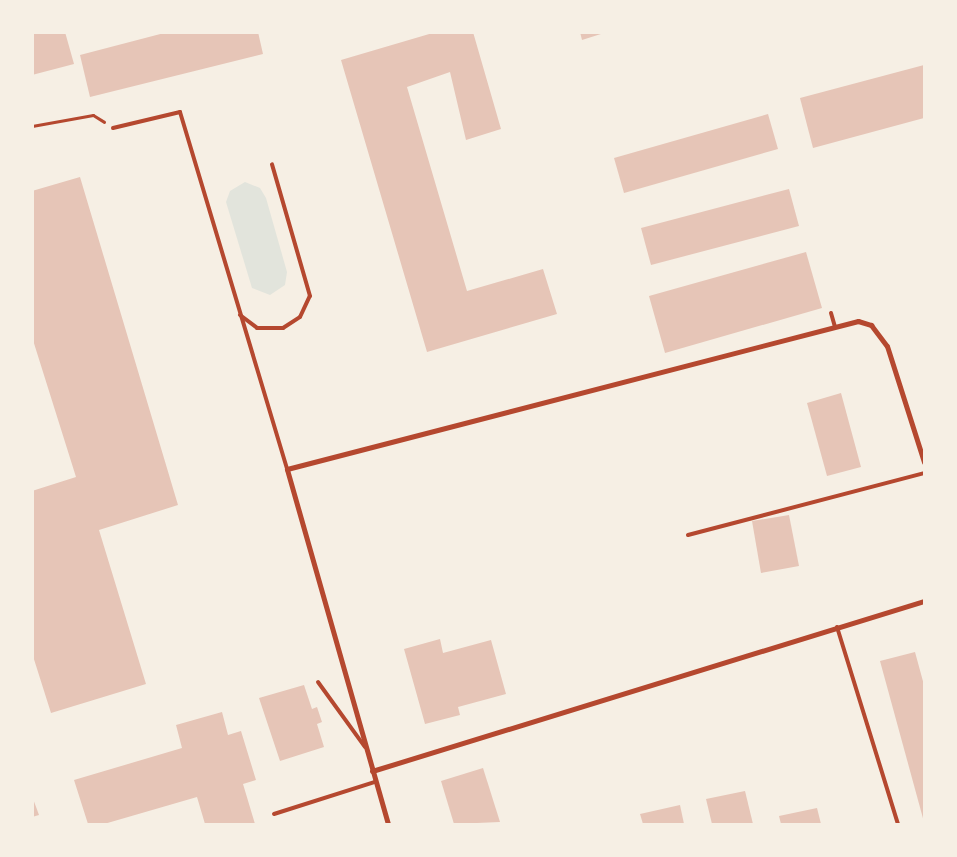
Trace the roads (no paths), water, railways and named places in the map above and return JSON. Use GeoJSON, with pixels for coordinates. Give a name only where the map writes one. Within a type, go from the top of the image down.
{"type":"FeatureCollection","features":[{"type":"Feature","properties":{"kind":"street"},"geometry":{"type":"LineString","coordinates":[[388,824],[287,470],[858,321],[871,325],[887,346],[924,462]]}},
{"type":"Feature","properties":{"kind":"street"},"geometry":{"type":"LineString","coordinates":[[372,771],[924,601]]}},
{"type":"Feature","properties":{"kind":"lane"},"geometry":{"type":"LineString","coordinates":[[113,128],[180,112],[287,470]]}},
{"type":"Feature","properties":{"kind":"lane"},"geometry":{"type":"LineString","coordinates":[[240,315],[257,328],[283,328],[300,317],[310,296],[272,164]]}},
{"type":"Feature","properties":{"kind":"lane"},"geometry":{"type":"LineString","coordinates":[[831,313],[835,327]]}},
{"type":"Feature","properties":{"kind":"lane"},"geometry":{"type":"LineString","coordinates":[[688,535],[924,472]]}},
{"type":"Feature","properties":{"kind":"lane"},"geometry":{"type":"LineString","coordinates":[[837,627],[898,824]]}},
{"type":"Feature","properties":{"kind":"lane"},"geometry":{"type":"LineString","coordinates":[[318,682],[366,748]]}},
{"type":"Feature","properties":{"kind":"lane"},"geometry":{"type":"LineString","coordinates":[[274,814],[375,782]]}}]}
